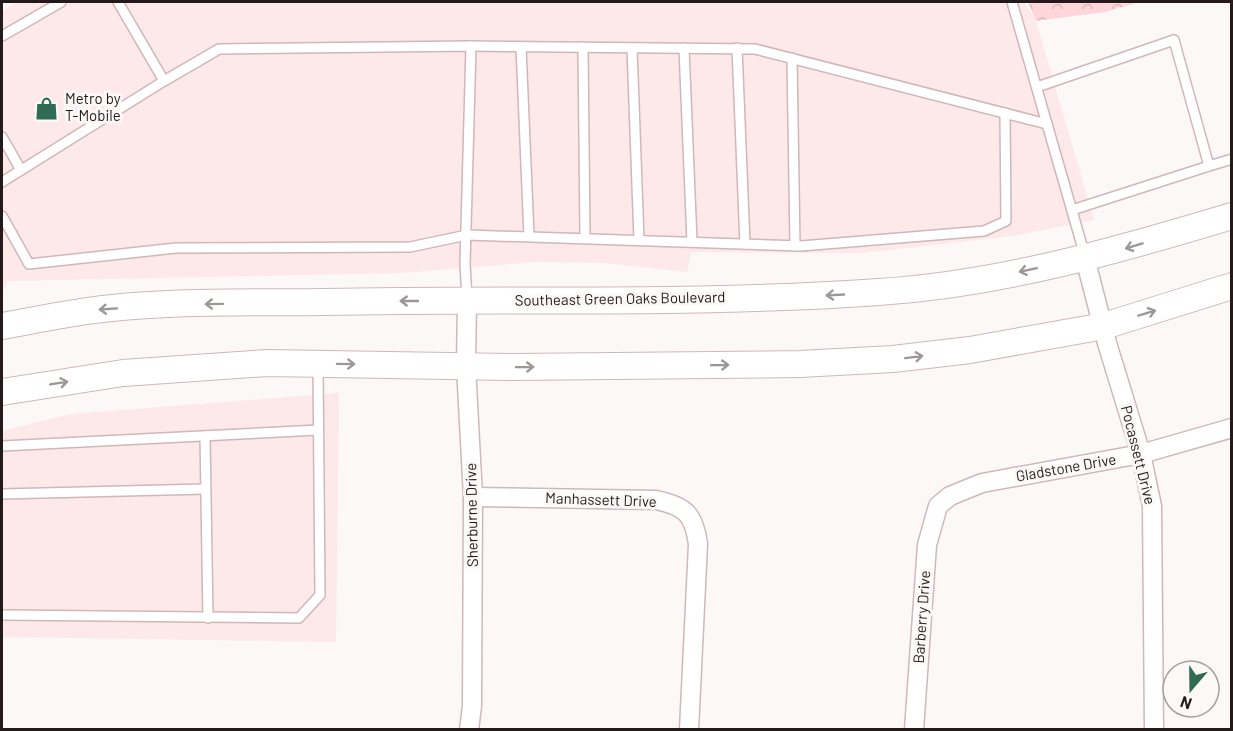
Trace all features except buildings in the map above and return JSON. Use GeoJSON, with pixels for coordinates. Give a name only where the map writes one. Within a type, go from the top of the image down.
{"type":"FeatureCollection","features":[{"type":"Feature","properties":{"kind":"main road","name":"Southeast Green Oaks Boulevard"},"geometry":{"type":"LineString","coordinates":[[2,326],[89,310],[166,305],[467,300],[651,300],[882,292],[983,280],[1085,258],[1232,216]]}},
{"type":"Feature","properties":{"kind":"main road"},"geometry":{"type":"LineString","coordinates":[[2,392],[123,373],[267,363],[466,366],[800,364],[893,359],[970,350],[1104,326],[1232,286]]}},
{"type":"Feature","properties":{"kind":"street","name":"Pocassett Drive"},"geometry":{"type":"LineString","coordinates":[[1085,258],[1107,343],[1141,454],[1152,506],[1154,729]]}},
{"type":"Feature","properties":{"kind":"street","name":"Sherburne Drive"},"geometry":{"type":"LineString","coordinates":[[467,300],[466,366],[473,497],[472,706],[469,729]]}},
{"type":"Feature","properties":{"kind":"street","name":"Gladstone Drive"},"geometry":{"type":"LineString","coordinates":[[938,506],[950,496],[982,483],[1141,454],[1232,428]]}},
{"type":"Feature","properties":{"kind":"street","name":"Manhassett Drive"},"geometry":{"type":"LineString","coordinates":[[473,497],[656,500],[670,503],[689,513],[698,544],[690,729]]}},
{"type":"Feature","properties":{"kind":"street","name":"Barberry Drive"},"geometry":{"type":"LineString","coordinates":[[914,729],[927,545],[938,506]]}},
{"type":"Feature","properties":{"kind":"lane"},"geometry":{"type":"LineString","coordinates":[[2,36],[61,2]]}},
{"type":"Feature","properties":{"kind":"lane"},"geometry":{"type":"LineString","coordinates":[[118,2],[164,81]]}},
{"type":"Feature","properties":{"kind":"lane"},"geometry":{"type":"LineString","coordinates":[[1012,2],[1085,258]]}},
{"type":"Feature","properties":{"kind":"lane"},"geometry":{"type":"LineString","coordinates":[[1037,87],[1174,40],[1209,166]]}},
{"type":"Feature","properties":{"kind":"lane"},"geometry":{"type":"LineString","coordinates":[[467,300],[465,264],[471,46]]}},
{"type":"Feature","properties":{"kind":"lane"},"geometry":{"type":"LineString","coordinates":[[2,182],[219,49],[521,46],[756,49],[1047,124]]}},
{"type":"Feature","properties":{"kind":"lane"},"geometry":{"type":"LineString","coordinates":[[521,46],[529,236]]}},
{"type":"Feature","properties":{"kind":"lane"},"geometry":{"type":"LineString","coordinates":[[583,47],[585,238]]}},
{"type":"Feature","properties":{"kind":"lane"},"geometry":{"type":"LineString","coordinates":[[632,48],[639,240]]}},
{"type":"Feature","properties":{"kind":"lane"},"geometry":{"type":"LineString","coordinates":[[684,48],[692,242]]}},
{"type":"Feature","properties":{"kind":"lane"},"geometry":{"type":"LineString","coordinates":[[737,48],[746,244]]}},
{"type":"Feature","properties":{"kind":"lane"},"geometry":{"type":"LineString","coordinates":[[792,58],[795,246]]}},
{"type":"Feature","properties":{"kind":"lane"},"geometry":{"type":"LineString","coordinates":[[2,216],[29,264],[176,248],[410,247],[467,235],[795,246],[984,231],[1006,221],[1005,113]]}},
{"type":"Feature","properties":{"kind":"lane"},"geometry":{"type":"LineString","coordinates":[[2,136],[21,170]]}},
{"type":"Feature","properties":{"kind":"lane"},"geometry":{"type":"LineString","coordinates":[[1072,210],[1232,159]]}},
{"type":"Feature","properties":{"kind":"lane"},"geometry":{"type":"LineString","coordinates":[[2,615],[299,618],[320,595],[318,363]]}},
{"type":"Feature","properties":{"kind":"lane"},"geometry":{"type":"LineString","coordinates":[[2,446],[318,430]]}},
{"type":"Feature","properties":{"kind":"lane"},"geometry":{"type":"LineString","coordinates":[[205,436],[208,618]]}},
{"type":"Feature","properties":{"kind":"lane"},"geometry":{"type":"LineString","coordinates":[[2,494],[206,489]]}},
{"type":"Feature","properties":{"kind":"shaded area"},"geometry":{"type":"Polygon","coordinates":[[[17,2],[1024,2],[1036,21],[1094,220],[1013,236],[863,253],[691,252],[687,272],[603,263],[536,262],[402,273],[8,281],[2,291],[2,11],[17,2]]]}},
{"type":"Feature","properties":{"kind":"shaded area"},"geometry":{"type":"Polygon","coordinates":[[[339,393],[336,642],[2,637],[2,431],[71,414],[339,393]]]}},
{"type":"Feature","properties":{"kind":"green space"},"geometry":{"type":"Polygon","coordinates":[[[1028,2],[1140,2],[1105,12],[1036,21],[1028,2]]]}},
{"type":"Feature","properties":{"kind":"place","name":"Metro by T-Mobile"},"geometry":{"type":"Point","coordinates":[47,108]}}]}
